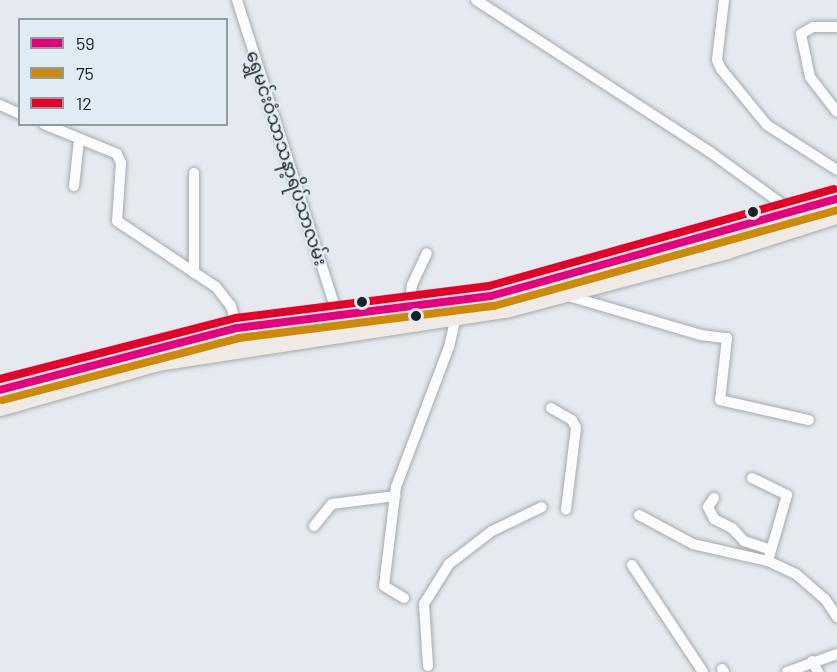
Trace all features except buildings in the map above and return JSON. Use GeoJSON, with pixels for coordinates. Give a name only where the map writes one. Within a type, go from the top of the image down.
{"type":"FeatureCollection","features":[{"type":"Feature","properties":{"kind":"main road"},"geometry":{"type":"LineString","coordinates":[[0,390],[237,328],[409,309],[458,310],[837,199]]}},
{"type":"Feature","properties":{"kind":"main road"},"geometry":{"type":"LineString","coordinates":[[0,407],[159,362],[560,293],[727,250],[837,215]]}},
{"type":"Feature","properties":{"kind":"street","name":"ရွှေမင်းဝံသာသနာ့ရိပ်သာလမ်း"},"geometry":{"type":"LineString","coordinates":[[237,0],[338,316]]}},
{"type":"Feature","properties":{"kind":"street"},"geometry":{"type":"LineString","coordinates":[[476,0],[710,152],[793,212]]}},
{"type":"Feature","properties":{"kind":"street"},"geometry":{"type":"LineString","coordinates":[[724,0],[717,60],[721,69],[767,124],[837,170]]}},
{"type":"Feature","properties":{"kind":"street"},"geometry":{"type":"LineString","coordinates":[[837,27],[813,27],[801,34],[810,77],[837,112]]}},
{"type":"Feature","properties":{"kind":"street"},"geometry":{"type":"LineString","coordinates":[[0,105],[18,113]]}},
{"type":"Feature","properties":{"kind":"street"},"geometry":{"type":"LineString","coordinates":[[48,126],[120,159],[117,221],[216,287],[231,306],[237,328]]}},
{"type":"Feature","properties":{"kind":"street"},"geometry":{"type":"LineString","coordinates":[[74,186],[79,140]]}},
{"type":"Feature","properties":{"kind":"street"},"geometry":{"type":"LineString","coordinates":[[194,173],[194,273]]}},
{"type":"Feature","properties":{"kind":"street"},"geometry":{"type":"LineString","coordinates":[[409,309],[412,285],[427,253]]}},
{"type":"Feature","properties":{"kind":"street"},"geometry":{"type":"LineString","coordinates":[[560,293],[701,335],[727,338],[720,400],[808,420]]}},
{"type":"Feature","properties":{"kind":"street"},"geometry":{"type":"LineString","coordinates":[[404,598],[384,586],[395,496],[458,310]]}},
{"type":"Feature","properties":{"kind":"street"},"geometry":{"type":"LineString","coordinates":[[551,408],[572,420],[576,428],[566,509]]}},
{"type":"Feature","properties":{"kind":"street"},"geometry":{"type":"LineString","coordinates":[[752,478],[787,495],[770,555]]}},
{"type":"Feature","properties":{"kind":"street"},"geometry":{"type":"LineString","coordinates":[[314,526],[332,504],[395,496]]}},
{"type":"Feature","properties":{"kind":"street"},"geometry":{"type":"LineString","coordinates":[[714,498],[708,507],[714,519],[732,528],[744,542],[770,555],[796,574],[825,599],[837,617]]}},
{"type":"Feature","properties":{"kind":"street"},"geometry":{"type":"LineString","coordinates":[[428,666],[424,604],[449,564],[492,531],[542,507]]}},
{"type":"Feature","properties":{"kind":"street"},"geometry":{"type":"LineString","coordinates":[[639,515],[693,544],[770,555]]}},
{"type":"Feature","properties":{"kind":"street"},"geometry":{"type":"LineString","coordinates":[[632,566],[703,672]]}},
{"type":"Feature","properties":{"kind":"street"},"geometry":{"type":"LineString","coordinates":[[787,672],[812,661],[837,654]]}},
{"type":"Feature","properties":{"kind":"street"},"geometry":{"type":"LineString","coordinates":[[812,661],[818,672]]}},
{"type":"Feature","properties":{"kind":"transit line","name":"12"},"geometry":{"type":"LineString","coordinates":[[0,379],[236,318],[489,286],[834,189]]}},
{"type":"Feature","properties":{"kind":"transit line","name":"59"},"geometry":{"type":"LineString","coordinates":[[0,390],[237,328],[491,296],[837,199]]}},
{"type":"Feature","properties":{"kind":"transit line","name":"75"},"geometry":{"type":"LineString","coordinates":[[3,400],[239,338],[494,306],[837,210]]}}]}
